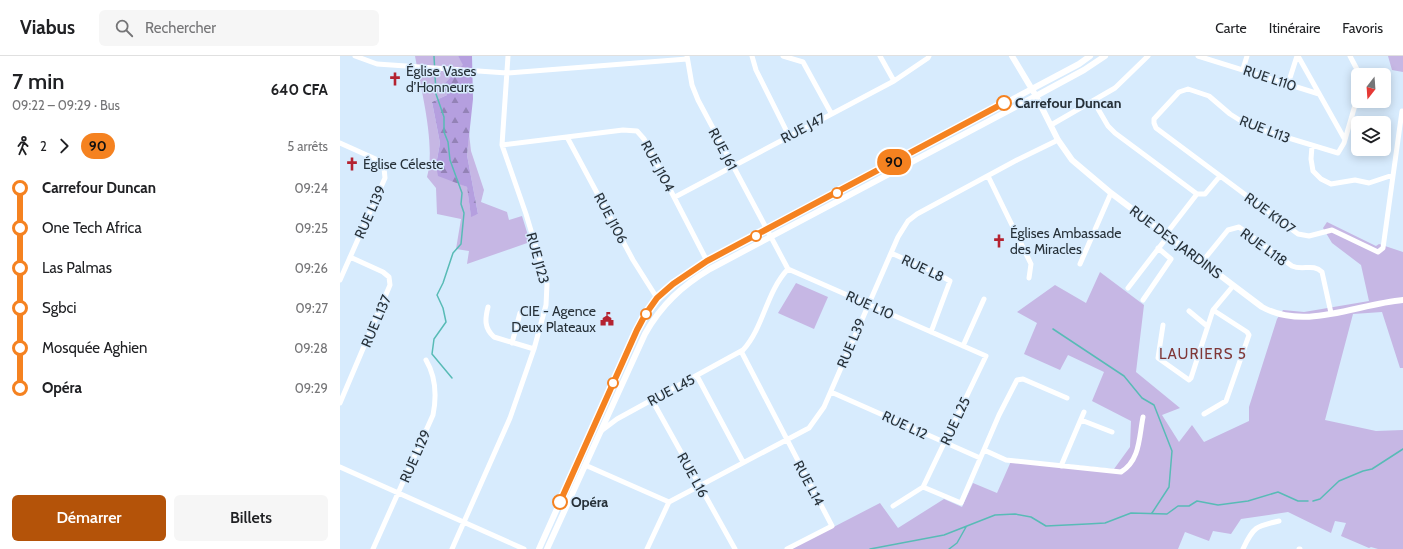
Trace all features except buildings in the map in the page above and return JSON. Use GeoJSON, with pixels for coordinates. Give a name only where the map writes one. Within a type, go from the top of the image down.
{"type":"FeatureCollection","features":[{"type":"Feature","properties":{"kind":"main road"},"geometry":{"type":"LineString","coordinates":[[539,549],[637,330],[657,298],[685,275],[707,261],[766,231],[1090,56]]}},
{"type":"Feature","properties":{"kind":"main road"},"geometry":{"type":"LineString","coordinates":[[547,549],[644,334],[663,305],[699,276],[1084,70],[1104,56]]}},
{"type":"Feature","properties":{"kind":"main road","name":"RUE DES JARDINS"},"geometry":{"type":"LineString","coordinates":[[1014,57],[1058,140],[1072,160],[1111,193],[1262,307],[1282,316],[1304,317],[1331,313],[1371,304],[1403,300]]}},
{"type":"Feature","properties":{"kind":"street"},"geometry":{"type":"LineString","coordinates":[[355,56],[377,64],[507,74],[687,57]]}},
{"type":"Feature","properties":{"kind":"street","name":"RUE J123"},"geometry":{"type":"LineString","coordinates":[[452,549],[510,418],[534,350],[546,305],[547,284],[526,214],[502,145],[508,56]]}},
{"type":"Feature","properties":{"kind":"street"},"geometry":{"type":"LineString","coordinates":[[752,56],[756,70],[789,136]]}},
{"type":"Feature","properties":{"kind":"street"},"geometry":{"type":"LineString","coordinates":[[783,56],[803,62]]}},
{"type":"Feature","properties":{"kind":"street"},"geometry":{"type":"LineString","coordinates":[[804,56],[803,62],[831,113]]}},
{"type":"Feature","properties":{"kind":"street"},"geometry":{"type":"LineString","coordinates":[[880,56],[894,81]]}},
{"type":"Feature","properties":{"kind":"street","name":"RUE J47"},"geometry":{"type":"LineString","coordinates":[[675,197],[831,113],[894,81],[920,64],[929,56]]}},
{"type":"Feature","properties":{"kind":"street"},"geometry":{"type":"LineString","coordinates":[[1051,125],[1094,102],[1119,85],[1148,56]]}},
{"type":"Feature","properties":{"kind":"street","name":"RUE L110"},"geometry":{"type":"LineString","coordinates":[[1198,56],[1319,94]]}},
{"type":"Feature","properties":{"kind":"street"},"geometry":{"type":"LineString","coordinates":[[1242,70],[1247,56]]}},
{"type":"Feature","properties":{"kind":"street"},"geometry":{"type":"LineString","coordinates":[[1288,84],[1297,56]]}},
{"type":"Feature","properties":{"kind":"street"},"geometry":{"type":"LineString","coordinates":[[1297,56],[1344,138]]}},
{"type":"Feature","properties":{"kind":"street"},"geometry":{"type":"LineString","coordinates":[[1350,56],[1356,68]]}},
{"type":"Feature","properties":{"kind":"street","name":"RUE J61"},"geometry":{"type":"LineString","coordinates":[[687,57],[692,85],[698,100],[770,238]]}},
{"type":"Feature","properties":{"kind":"street","name":"RUE L113"},"geometry":{"type":"LineString","coordinates":[[1154,123],[1154,119],[1179,92],[1188,89],[1210,96],[1230,114],[1249,126],[1338,153],[1354,108]]}},
{"type":"Feature","properties":{"kind":"street"},"geometry":{"type":"LineString","coordinates":[[1094,102],[1108,126],[1115,133],[1197,194],[1205,194],[1220,176]]}},
{"type":"Feature","properties":{"kind":"street","name":"RUE K107"},"geometry":{"type":"LineString","coordinates":[[1154,123],[1156,128],[1298,234],[1309,236],[1332,230],[1378,252],[1383,248],[1402,111]]}},
{"type":"Feature","properties":{"kind":"street","name":"RUE J104"},"geometry":{"type":"LineString","coordinates":[[502,145],[623,130],[637,131],[644,139],[707,261]]}},
{"type":"Feature","properties":{"kind":"street","name":"RUE J106"},"geometry":{"type":"LineString","coordinates":[[567,137],[633,260],[657,298]]}},
{"type":"Feature","properties":{"kind":"street","name":"RUE L39"},"geometry":{"type":"LineString","coordinates":[[669,502],[809,428],[821,413],[831,392],[901,231],[917,214],[1058,140]]}},
{"type":"Feature","properties":{"kind":"street","name":"RUE L139"},"geometry":{"type":"LineString","coordinates":[[340,143],[380,161],[384,168],[385,178],[340,280]]}},
{"type":"Feature","properties":{"kind":"street"},"geometry":{"type":"LineString","coordinates":[[1312,146],[1310,159],[1313,171],[1321,179],[1331,184],[1354,180],[1369,183],[1393,175]]}},
{"type":"Feature","properties":{"kind":"street"},"geometry":{"type":"LineString","coordinates":[[988,176],[1031,264],[1029,278]]}},
{"type":"Feature","properties":{"kind":"street"},"geometry":{"type":"LineString","coordinates":[[1080,264],[1111,193]]}},
{"type":"Feature","properties":{"kind":"street"},"geometry":{"type":"LineString","coordinates":[[1128,288],[1197,194]]}},
{"type":"Feature","properties":{"kind":"street","name":"RUE L118"},"geometry":{"type":"LineString","coordinates":[[1202,262],[1228,230],[1239,227],[1292,266],[1297,268],[1312,266],[1319,268],[1322,272],[1331,313]]}},
{"type":"Feature","properties":{"kind":"street"},"geometry":{"type":"LineString","coordinates":[[742,351],[752,340],[779,278],[788,269],[770,238]]}},
{"type":"Feature","properties":{"kind":"street"},"geometry":{"type":"LineString","coordinates":[[1143,300],[1171,259],[1158,248]]}},
{"type":"Feature","properties":{"kind":"street","name":"RUE L8"},"geometry":{"type":"LineString","coordinates":[[891,253],[950,281],[931,332]]}},
{"type":"Feature","properties":{"kind":"street","name":"RUE L137"},"geometry":{"type":"LineString","coordinates":[[340,403],[390,285],[389,277],[382,272],[350,257]]}},
{"type":"Feature","properties":{"kind":"street","name":"RUE L10"},"geometry":{"type":"LineString","coordinates":[[788,269],[986,356]]}},
{"type":"Feature","properties":{"kind":"street"},"geometry":{"type":"LineString","coordinates":[[1163,325],[1158,358],[1189,380],[1191,378],[1213,310],[1233,286]]}},
{"type":"Feature","properties":{"kind":"street"},"geometry":{"type":"LineString","coordinates":[[964,346],[984,298]]}},
{"type":"Feature","properties":{"kind":"street"},"geometry":{"type":"LineString","coordinates":[[488,307],[485,320],[490,334],[494,337],[534,350]]}},
{"type":"Feature","properties":{"kind":"street"},"geometry":{"type":"LineString","coordinates":[[1204,414],[1224,403],[1227,399],[1248,335],[1247,332],[1213,310]]}},
{"type":"Feature","properties":{"kind":"street"},"geometry":{"type":"LineString","coordinates":[[1189,311],[1207,326]]}},
{"type":"Feature","properties":{"kind":"street"},"geometry":{"type":"LineString","coordinates":[[512,343],[520,313]]}},
{"type":"Feature","properties":{"kind":"street","name":"RUE L45"},"geometry":{"type":"LineString","coordinates":[[600,432],[616,419],[742,351]]}},
{"type":"Feature","properties":{"kind":"street","name":"RUE L14"},"geometry":{"type":"LineString","coordinates":[[742,351],[786,440],[832,526],[787,549]]}},
{"type":"Feature","properties":{"kind":"street","name":"RUE L25"},"geometry":{"type":"LineString","coordinates":[[923,487],[986,356]]}},
{"type":"Feature","properties":{"kind":"street","name":"RUE L129"},"geometry":{"type":"LineString","coordinates":[[372,549],[433,415],[436,400],[433,371],[426,360]]}},
{"type":"Feature","properties":{"kind":"street"},"geometry":{"type":"LineString","coordinates":[[697,376],[743,462]]}},
{"type":"Feature","properties":{"kind":"street"},"geometry":{"type":"LineString","coordinates":[[893,506],[923,487],[961,503],[980,458],[1017,380],[1023,379],[1067,398]]}},
{"type":"Feature","properties":{"kind":"street","name":"RUE L12"},"geometry":{"type":"LineString","coordinates":[[831,392],[945,444],[980,458]]}},
{"type":"Feature","properties":{"kind":"street","name":"RUE L16"},"geometry":{"type":"LineString","coordinates":[[652,400],[735,549]]}},
{"type":"Feature","properties":{"kind":"street"},"geometry":{"type":"LineString","coordinates":[[1061,466],[1084,412]]}},
{"type":"Feature","properties":{"kind":"street"},"geometry":{"type":"LineString","coordinates":[[984,450],[1006,460],[1121,472],[1127,468],[1135,458],[1143,417]]}},
{"type":"Feature","properties":{"kind":"street"},"geometry":{"type":"LineString","coordinates":[[1081,420],[1112,432]]}},
{"type":"Feature","properties":{"kind":"street"},"geometry":{"type":"LineString","coordinates":[[585,465],[669,502],[647,549]]}},
{"type":"Feature","properties":{"kind":"street"},"geometry":{"type":"LineString","coordinates":[[340,467],[524,549]]}},
{"type":"Feature","properties":{"kind":"street"},"geometry":{"type":"LineString","coordinates":[[1243,549],[1248,537],[1259,525],[1279,521]]}},
{"type":"Feature","properties":{"kind":"shaded area"},"geometry":{"type":"Polygon","coordinates":[[[415,56],[458,56],[464,65],[443,85],[447,95],[432,102],[440,143],[436,165],[455,181],[467,187],[471,216],[478,214],[467,155],[469,133],[471,151],[484,190],[481,202],[507,212],[509,220],[522,216],[530,242],[467,264],[469,251],[456,249],[461,219],[437,214],[436,188],[427,177],[430,149],[429,134],[415,56]]]}},
{"type":"Feature","properties":{"kind":"shaded area"},"geometry":{"type":"Polygon","coordinates":[[[1388,56],[1403,56],[1403,72],[1392,70],[1388,56]]]}},
{"type":"Feature","properties":{"kind":"shaded area"},"geometry":{"type":"Polygon","coordinates":[[[1327,222],[1376,246],[1379,244],[1403,252],[1403,368],[1400,368],[1382,312],[1353,314],[1325,420],[1376,431],[1403,430],[1403,549],[1369,548],[1341,536],[1346,523],[1335,521],[1331,533],[1288,512],[1241,519],[1231,534],[1213,531],[1209,541],[1185,532],[1178,549],[791,549],[880,503],[898,528],[944,499],[962,507],[973,483],[997,493],[1012,459],[1114,469],[1130,447],[1131,421],[1092,401],[1104,372],[1068,355],[1060,370],[1024,354],[1037,323],[1017,312],[1055,285],[1086,303],[1100,272],[1144,305],[1136,372],[1180,408],[1162,415],[1179,442],[1192,425],[1204,442],[1249,421],[1249,407],[1277,319],[1283,310],[1304,312],[1369,301],[1361,265],[1332,243],[1323,228],[1327,222]]]}},
{"type":"Feature","properties":{"kind":"shaded area"},"geometry":{"type":"Polygon","coordinates":[[[796,283],[828,297],[814,329],[778,313],[796,283]]]}},
{"type":"Feature","properties":{"kind":"green space"},"geometry":{"type":"Polygon","coordinates":[[[458,56],[472,56],[473,99],[467,155],[478,214],[471,217],[467,187],[438,176],[436,165],[440,143],[432,102],[447,95],[443,85],[463,65],[458,56]]]}},
{"type":"Feature","properties":{"kind":"waterway"},"geometry":{"type":"LineString","coordinates":[[434,56],[436,94],[444,117],[444,132],[448,142],[450,160],[462,193],[461,204],[464,213],[461,244],[453,253],[443,283],[437,295],[443,308],[446,322],[434,339],[432,354],[452,378]]}},
{"type":"Feature","properties":{"kind":"waterway"},"geometry":{"type":"LineString","coordinates":[[1053,329],[1124,376],[1142,398],[1154,405],[1172,451],[1169,487],[1152,513]]}},
{"type":"Feature","properties":{"kind":"waterway"},"geometry":{"type":"LineString","coordinates":[[1313,501],[1320,499],[1339,481],[1372,469],[1403,449]]}},
{"type":"Feature","properties":{"kind":"waterway"},"geometry":{"type":"LineString","coordinates":[[870,549],[944,535],[995,515],[1015,514],[1031,517],[1046,526],[1105,523],[1131,513],[1167,514],[1178,506],[1189,506],[1197,501],[1218,505],[1248,501],[1278,492],[1298,501],[1308,501]]}},
{"type":"Feature","properties":{"kind":"waterway"},"geometry":{"type":"LineString","coordinates":[[949,549],[957,543],[966,527]]}},
{"type":"Feature","properties":{"kind":"bus line","name":"90"},"geometry":{"type":"LineString","coordinates":[[560,502],[637,330],[657,298],[693,269],[707,261],[1004,103]]}},
{"type":"Feature","properties":{"kind":"place","name":"Église Vases d’Honneurs"},"geometry":{"type":"Point","coordinates":[395,79]}},
{"type":"Feature","properties":{"kind":"place","name":"Carrefour Duncan"},"geometry":{"type":"Point","coordinates":[1004,103]}},
{"type":"Feature","properties":{"kind":"place","name":"Église Céleste"},"geometry":{"type":"Point","coordinates":[352,164]}},
{"type":"Feature","properties":{"kind":"place","name":"Églises Ambassade des Miracles"},"geometry":{"type":"Point","coordinates":[999,241]}},
{"type":"Feature","properties":{"kind":"place","name":"CIE - Agence Deux Plateaux"},"geometry":{"type":"Point","coordinates":[607,319]}},
{"type":"Feature","properties":{"kind":"place","name":"Opéra"},"geometry":{"type":"Point","coordinates":[560,502]}},
{"type":"Feature","properties":{"kind":"district","name":"LAURIERS 5"},"geometry":{"type":"Point","coordinates":[1203,354]}}]}
